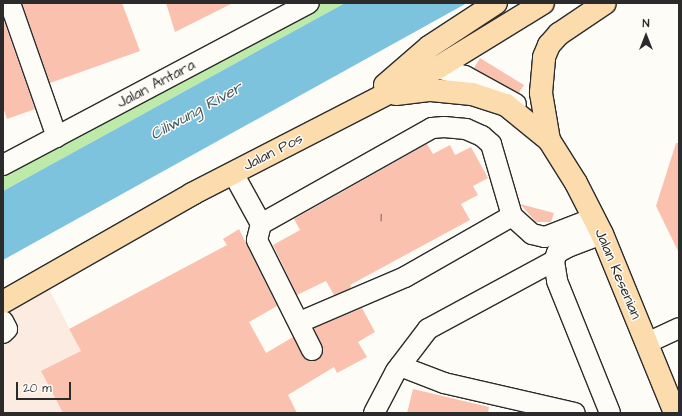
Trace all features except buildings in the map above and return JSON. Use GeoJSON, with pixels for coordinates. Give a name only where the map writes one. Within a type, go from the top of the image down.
{"type":"FeatureCollection","features":[{"type":"Feature","properties":{"kind":"main road"},"geometry":{"type":"LineString","coordinates":[[374,99],[429,47],[496,3]]}},
{"type":"Feature","properties":{"kind":"main road","name":"Jalan Pos"},"geometry":{"type":"LineString","coordinates":[[3,302],[233,173],[374,99],[437,68],[543,3]]}},
{"type":"Feature","properties":{"kind":"main road"},"geometry":{"type":"LineString","coordinates":[[548,140],[541,93],[546,51],[559,34],[605,3]]}},
{"type":"Feature","properties":{"kind":"main road"},"geometry":{"type":"LineString","coordinates":[[374,99],[431,90],[472,94],[506,105],[548,140]]}},
{"type":"Feature","properties":{"kind":"main road","name":"Jalan Kesenian"},"geometry":{"type":"LineString","coordinates":[[548,140],[598,226],[675,413]]}},
{"type":"Feature","properties":{"kind":"street"},"geometry":{"type":"LineString","coordinates":[[10,3],[57,137]]}},
{"type":"Feature","properties":{"kind":"street","name":"Jalan Antara"},"geometry":{"type":"LineString","coordinates":[[3,165],[57,137],[282,9],[309,3]]}},
{"type":"Feature","properties":{"kind":"street"},"geometry":{"type":"LineString","coordinates":[[437,68],[465,76],[514,102],[548,140]]}},
{"type":"Feature","properties":{"kind":"street"},"geometry":{"type":"LineString","coordinates":[[260,224],[432,128],[444,127],[466,129],[482,136],[491,144],[512,216],[532,234],[546,237],[598,226]]}},
{"type":"Feature","properties":{"kind":"street"},"geometry":{"type":"LineString","coordinates":[[233,173],[260,224],[257,240],[291,313],[300,322],[312,350]]}},
{"type":"Feature","properties":{"kind":"street"},"geometry":{"type":"LineString","coordinates":[[300,322],[405,277],[512,216]]}},
{"type":"Feature","properties":{"kind":"street"},"geometry":{"type":"LineString","coordinates":[[598,226],[557,253],[554,261],[556,281],[610,413]]}},
{"type":"Feature","properties":{"kind":"street"},"geometry":{"type":"LineString","coordinates":[[374,413],[400,366],[428,330],[554,261]]}},
{"type":"Feature","properties":{"kind":"street"},"geometry":{"type":"LineString","coordinates":[[3,321],[7,329],[3,333]]}},
{"type":"Feature","properties":{"kind":"street"},"geometry":{"type":"LineString","coordinates":[[647,343],[679,328]]}},
{"type":"Feature","properties":{"kind":"street"},"geometry":{"type":"LineString","coordinates":[[400,366],[444,383],[575,413]]}},
{"type":"Feature","properties":{"kind":"shaded area"},"geometry":{"type":"Polygon","coordinates":[[[44,279],[113,413],[3,413],[3,302],[44,279]]]}},
{"type":"Feature","properties":{"kind":"green space"},"geometry":{"type":"Polygon","coordinates":[[[309,3],[345,3],[3,191],[3,167],[309,3]]]}},
{"type":"Feature","properties":{"kind":"water","name":"Ciliwung River"},"geometry":{"type":"Polygon","coordinates":[[[345,3],[467,3],[3,260],[3,191],[345,3]]]}}]}
